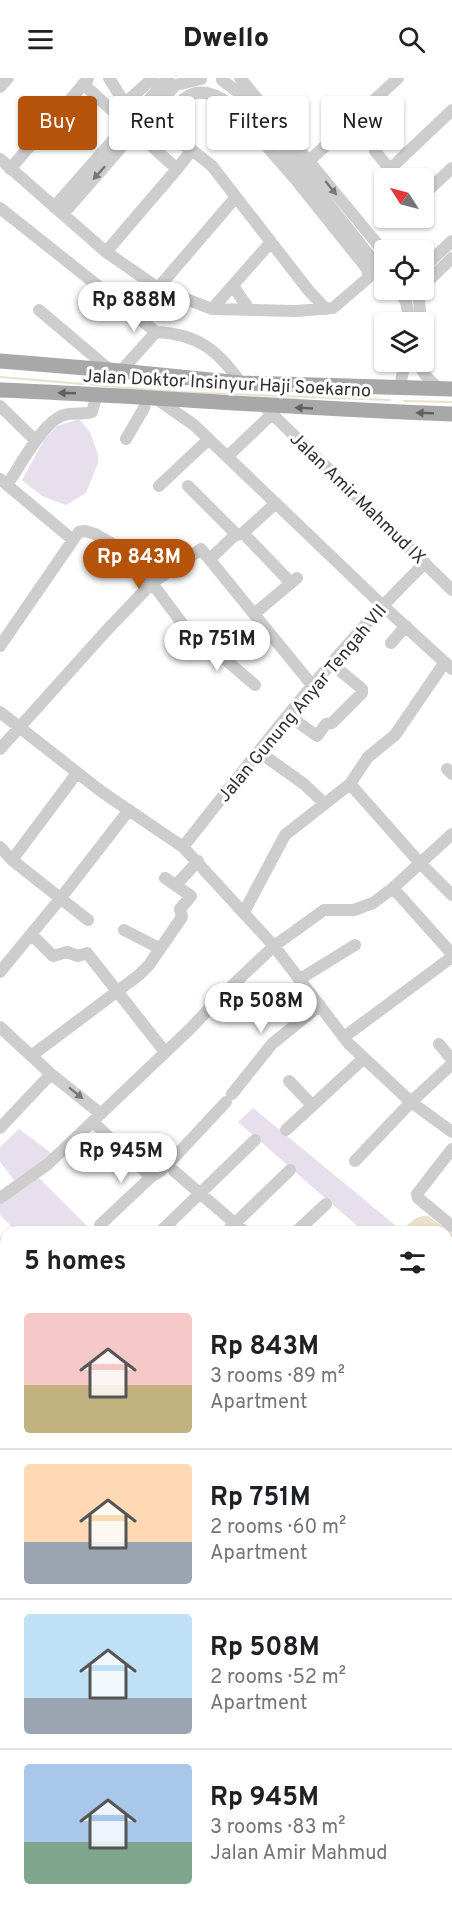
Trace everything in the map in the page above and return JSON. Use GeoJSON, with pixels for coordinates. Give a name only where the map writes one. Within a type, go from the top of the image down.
{"type":"FeatureCollection","features":[{"type":"Feature","properties":{"kind":"main road","name":"Jalan Doktor Insinyur Haji Soekarno"},"geometry":{"type":"LineString","coordinates":[[0,362],[241,382],[446,389]]}},
{"type":"Feature","properties":{"kind":"main road","name":"Jalan Doktor Insinyur Haji Soekarno"},"geometry":{"type":"LineString","coordinates":[[0,390],[150,396],[268,410],[452,414]]}},
{"type":"Feature","properties":{"kind":"street"},"geometry":{"type":"LineString","coordinates":[[0,87],[8,78]]}},
{"type":"Feature","properties":{"kind":"street"},"geometry":{"type":"LineString","coordinates":[[109,78],[119,96]]}},
{"type":"Feature","properties":{"kind":"street"},"geometry":{"type":"LineString","coordinates":[[133,96],[153,78]]}},
{"type":"Feature","properties":{"kind":"street"},"geometry":{"type":"LineString","coordinates":[[159,96],[171,80],[200,78],[212,82],[223,79],[243,96],[374,261]]}},
{"type":"Feature","properties":{"kind":"street"},"geometry":{"type":"LineString","coordinates":[[240,78],[374,240]]}},
{"type":"Feature","properties":{"kind":"street"},"geometry":{"type":"LineString","coordinates":[[309,161],[398,78]]}},
{"type":"Feature","properties":{"kind":"street"},"geometry":{"type":"LineString","coordinates":[[10,169],[86,81],[109,102]]}},
{"type":"Feature","properties":{"kind":"street"},"geometry":{"type":"LineString","coordinates":[[0,159],[106,252],[158,288],[212,309],[296,311],[326,309],[338,305],[368,278],[368,270],[296,180],[230,104],[220,96],[203,91],[185,96]]}},
{"type":"Feature","properties":{"kind":"street"},"geometry":{"type":"LineString","coordinates":[[399,168],[452,110]]}},
{"type":"Feature","properties":{"kind":"street"},"geometry":{"type":"LineString","coordinates":[[59,210],[112,150]]}},
{"type":"Feature","properties":{"kind":"street"},"geometry":{"type":"LineString","coordinates":[[158,150],[177,169]]}},
{"type":"Feature","properties":{"kind":"street"},"geometry":{"type":"LineString","coordinates":[[106,252],[192,150],[212,166],[309,291],[326,309]]}},
{"type":"Feature","properties":{"kind":"street"},"geometry":{"type":"LineString","coordinates":[[375,151],[388,168]]}},
{"type":"Feature","properties":{"kind":"street"},"geometry":{"type":"LineString","coordinates":[[434,185],[452,168]]}},
{"type":"Feature","properties":{"kind":"street"},"geometry":{"type":"LineString","coordinates":[[158,288],[236,197]]}},
{"type":"Feature","properties":{"kind":"street"},"geometry":{"type":"LineString","coordinates":[[0,208],[156,332],[178,333],[208,347],[229,365],[241,382]]}},
{"type":"Feature","properties":{"kind":"street"},"geometry":{"type":"LineString","coordinates":[[434,257],[452,240]]}},
{"type":"Feature","properties":{"kind":"street"},"geometry":{"type":"LineString","coordinates":[[212,309],[271,242]]}},
{"type":"Feature","properties":{"kind":"street"},"geometry":{"type":"LineString","coordinates":[[434,275],[452,258]]}},
{"type":"Feature","properties":{"kind":"street"},"geometry":{"type":"LineString","coordinates":[[232,286],[249,309]]}},
{"type":"Feature","properties":{"kind":"street"},"geometry":{"type":"LineString","coordinates":[[296,311],[309,291]]}},
{"type":"Feature","properties":{"kind":"street"},"geometry":{"type":"LineString","coordinates":[[406,302],[408,312]]}},
{"type":"Feature","properties":{"kind":"street"},"geometry":{"type":"LineString","coordinates":[[39,310],[116,370],[156,332]]}},
{"type":"Feature","properties":{"kind":"street"},"geometry":{"type":"LineString","coordinates":[[400,388],[403,372]]}},
{"type":"Feature","properties":{"kind":"street"},"geometry":{"type":"LineString","coordinates":[[422,372],[426,379],[446,389]]}},
{"type":"Feature","properties":{"kind":"street"},"geometry":{"type":"LineString","coordinates":[[73,540],[4,482],[35,440],[60,417],[92,412],[97,394]]}},
{"type":"Feature","properties":{"kind":"street"},"geometry":{"type":"LineString","coordinates":[[126,439],[150,396],[194,425],[380,603],[449,665],[395,735],[368,757],[350,784],[285,835],[243,910]]}},
{"type":"Feature","properties":{"kind":"street"},"geometry":{"type":"LineString","coordinates":[[0,406],[35,440]]}},
{"type":"Feature","properties":{"kind":"street"},"geometry":{"type":"LineString","coordinates":[[227,457],[268,410]]}},
{"type":"Feature","properties":{"kind":"street","name":"Jalan Amir Mahmud IX"},"geometry":{"type":"LineString","coordinates":[[268,410],[452,590]]}},
{"type":"Feature","properties":{"kind":"street"},"geometry":{"type":"LineString","coordinates":[[159,486],[209,440]]}},
{"type":"Feature","properties":{"kind":"street"},"geometry":{"type":"LineString","coordinates":[[188,486],[239,534],[294,580],[254,614]]}},
{"type":"Feature","properties":{"kind":"street"},"geometry":{"type":"LineString","coordinates":[[210,559],[276,503]]}},
{"type":"Feature","properties":{"kind":"street"},"geometry":{"type":"LineString","coordinates":[[0,646],[73,540],[82,531],[95,534],[120,548],[152,583],[193,639],[219,654],[255,685]]}},
{"type":"Feature","properties":{"kind":"street"},"geometry":{"type":"LineString","coordinates":[[0,749],[152,583],[201,549],[312,685]]}},
{"type":"Feature","properties":{"kind":"street","name":"Jalan Gunung Anyar Tengah VII"},"geometry":{"type":"LineString","coordinates":[[183,847],[380,603],[425,563]]}},
{"type":"Feature","properties":{"kind":"street"},"geometry":{"type":"LineString","coordinates":[[391,643],[406,626]]}},
{"type":"Feature","properties":{"kind":"street"},"geometry":{"type":"LineString","coordinates":[[288,715],[316,736],[326,724],[332,723],[363,693],[362,689],[331,663]]}},
{"type":"Feature","properties":{"kind":"street"},"geometry":{"type":"LineString","coordinates":[[0,712],[77,773],[183,847],[274,946],[344,1037],[411,1102],[452,1132]]}},
{"type":"Feature","properties":{"kind":"street"},"geometry":{"type":"LineString","coordinates":[[259,752],[304,784],[324,803]]}},
{"type":"Feature","properties":{"kind":"street"},"geometry":{"type":"LineString","coordinates":[[12,860],[77,773]]}},
{"type":"Feature","properties":{"kind":"street"},"geometry":{"type":"LineString","coordinates":[[350,784],[420,863],[452,895]]}},
{"type":"Feature","properties":{"kind":"street"},"geometry":{"type":"LineString","coordinates":[[1,970],[129,810]]}},
{"type":"Feature","properties":{"kind":"street"},"geometry":{"type":"LineString","coordinates":[[0,1198],[48,1164],[274,946],[318,912],[330,909],[360,908],[373,903],[393,888],[452,834]]}},
{"type":"Feature","properties":{"kind":"street"},"geometry":{"type":"LineString","coordinates":[[0,847],[12,860],[88,920]]}},
{"type":"Feature","properties":{"kind":"street"},"geometry":{"type":"LineString","coordinates":[[176,885],[198,861]]}},
{"type":"Feature","properties":{"kind":"street"},"geometry":{"type":"LineString","coordinates":[[31,1056],[118,993],[149,965],[182,917],[180,909],[191,896],[165,878]]}},
{"type":"Feature","properties":{"kind":"street"},"geometry":{"type":"LineString","coordinates":[[344,1037],[450,949],[393,888]]}},
{"type":"Feature","properties":{"kind":"street"},"geometry":{"type":"LineString","coordinates":[[124,930],[159,948]]}},
{"type":"Feature","properties":{"kind":"street"},"geometry":{"type":"LineString","coordinates":[[31,934],[53,956],[67,952],[78,956],[87,953],[165,1052]]}},
{"type":"Feature","properties":{"kind":"street"},"geometry":{"type":"LineString","coordinates":[[300,979],[355,945]]}},
{"type":"Feature","properties":{"kind":"street"},"geometry":{"type":"LineString","coordinates":[[100,1226],[162,1172],[229,1098],[272,1044],[320,1005]]}},
{"type":"Feature","properties":{"kind":"street"},"geometry":{"type":"LineString","coordinates":[[0,1027],[51,1074],[94,1120],[162,1172],[200,1195],[231,1226]]}},
{"type":"Feature","properties":{"kind":"street"},"geometry":{"type":"LineString","coordinates":[[355,1161],[452,1062],[439,1044]]}},
{"type":"Feature","properties":{"kind":"street"},"geometry":{"type":"LineString","coordinates":[[286,1130],[364,1058]]}},
{"type":"Feature","properties":{"kind":"street"},"geometry":{"type":"LineString","coordinates":[[0,1128],[51,1074]]}},
{"type":"Feature","properties":{"kind":"street"},"geometry":{"type":"LineString","coordinates":[[289,1081],[312,1104]]}},
{"type":"Feature","properties":{"kind":"street"},"geometry":{"type":"LineString","coordinates":[[166,1226],[255,1140]]}},
{"type":"Feature","properties":{"kind":"street"},"geometry":{"type":"LineString","coordinates":[[452,1149],[417,1194],[418,1198],[452,1226]]}},
{"type":"Feature","properties":{"kind":"street"},"geometry":{"type":"LineString","coordinates":[[237,1226],[290,1170]]}},
{"type":"Feature","properties":{"kind":"street"},"geometry":{"type":"LineString","coordinates":[[302,1226],[326,1204]]}},
{"type":"Feature","properties":{"kind":"shaded area"},"geometry":{"type":"Polygon","coordinates":[[[79,419],[90,432],[98,455],[98,463],[86,493],[66,505],[42,496],[22,480],[44,440],[57,426],[79,419]]]}},
{"type":"Feature","properties":{"kind":"shaded area"},"geometry":{"type":"Polygon","coordinates":[[[253,1108],[396,1226],[357,1226],[238,1122],[253,1108]]]}},
{"type":"Feature","properties":{"kind":"shaded area"},"geometry":{"type":"Polygon","coordinates":[[[19,1129],[55,1156],[17,1184],[0,1162],[0,1147],[19,1129]]]}},
{"type":"Feature","properties":{"kind":"shaded area"},"geometry":{"type":"Polygon","coordinates":[[[37,1176],[87,1226],[11,1226],[0,1215],[0,1203],[37,1176]]]}},
{"type":"Feature","properties":{"kind":"shaded area"},"geometry":{"type":"Polygon","coordinates":[[[428,1216],[442,1226],[406,1226],[416,1218],[428,1216]]]}},
{"type":"Feature","properties":{"kind":"waterway"},"geometry":{"type":"LineString","coordinates":[[0,377],[177,392],[390,400]]}},
{"type":"Feature","properties":{"kind":"waterway"},"geometry":{"type":"LineString","coordinates":[[404,401],[452,402]]}}]}
